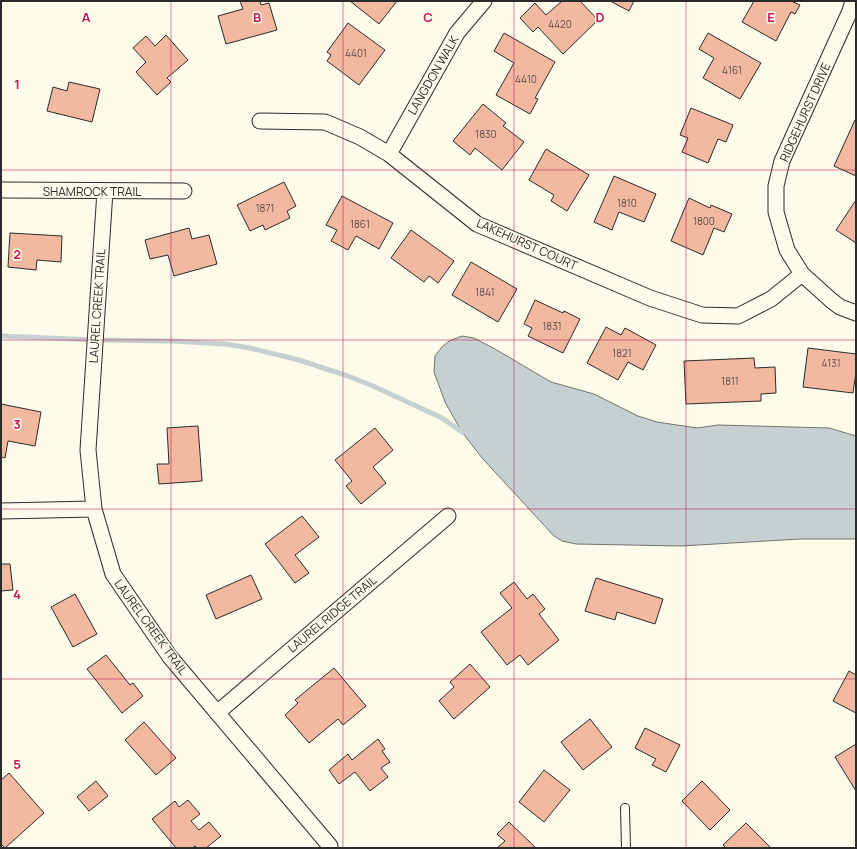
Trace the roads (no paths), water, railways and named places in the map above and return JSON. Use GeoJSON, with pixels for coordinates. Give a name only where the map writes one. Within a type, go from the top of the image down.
{"type":"FeatureCollection","features":[{"type":"Feature","properties":{"kind":"street","name":"LANGDON WALK"},"geometry":{"type":"LineString","coordinates":[[389,154],[457,33],[484,1]]}},
{"type":"Feature","properties":{"kind":"street","name":"RIDGEHURST DRIVE"},"geometry":{"type":"LineString","coordinates":[[853,1],[850,11],[782,161],[776,186],[776,212],[787,250],[802,274],[840,307],[856,313]]}},
{"type":"Feature","properties":{"kind":"street","name":"LAKEHURST COURT"},"geometry":{"type":"LineString","coordinates":[[260,121],[325,122],[360,137],[389,154],[477,224],[650,298],[702,315],[738,316],[771,299],[802,274]]}},
{"type":"Feature","properties":{"kind":"street","name":"SHAMROCK TRAIL"},"geometry":{"type":"LineString","coordinates":[[1,190],[184,191]]}},
{"type":"Feature","properties":{"kind":"street","name":"LAUREL CREEK TRAIL"},"geometry":{"type":"LineString","coordinates":[[105,191],[88,450],[94,509],[113,574],[170,657],[330,846]]}},
{"type":"Feature","properties":{"kind":"street"},"geometry":{"type":"LineString","coordinates":[[1,511],[94,509]]}},
{"type":"Feature","properties":{"kind":"street","name":"LAUREL RIDGE TRAIL"},"geometry":{"type":"LineString","coordinates":[[217,712],[448,516]]}},
{"type":"Feature","properties":{"kind":"lane"},"geometry":{"type":"LineString","coordinates":[[625,808],[626,848]]}},
{"type":"Feature","properties":{"kind":"waterway"},"geometry":{"type":"LineString","coordinates":[[1,336],[96,340],[172,341],[225,344],[250,348],[299,360],[348,376],[442,418],[462,432]]}}]}
